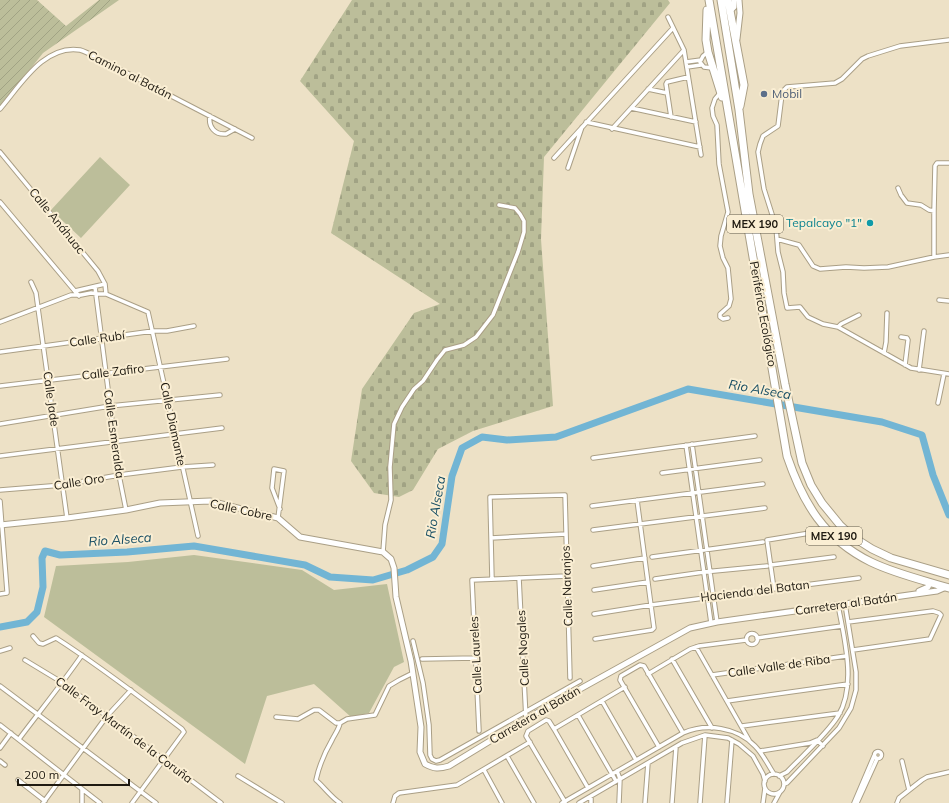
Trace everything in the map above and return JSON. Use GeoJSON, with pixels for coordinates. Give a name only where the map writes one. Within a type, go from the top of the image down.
{"type":"FeatureCollection","features":[{"type":"Feature","properties":{"kind":"highway"},"geometry":{"type":"LineString","coordinates":[[708,0],[706,40],[708,52],[730,122]]}},
{"type":"Feature","properties":{"kind":"highway","name":"Periférico Ecológico"},"geometry":{"type":"LineString","coordinates":[[708,0],[787,456],[796,481],[810,507],[829,531],[846,547],[872,562],[902,574],[948,588]]}},
{"type":"Feature","properties":{"kind":"highway","name":"Periférico Ecológico"},"geometry":{"type":"LineString","coordinates":[[721,0],[749,194],[798,452],[811,485],[822,503],[846,532],[859,542],[881,554],[905,563],[949,575]]}},
{"type":"Feature","properties":{"kind":"highway"},"geometry":{"type":"LineString","coordinates":[[728,0],[732,9],[736,46],[744,86],[738,110]]}},
{"type":"Feature","properties":{"kind":"street"},"geometry":{"type":"LineString","coordinates":[[734,0],[732,9],[740,13]]}},
{"type":"Feature","properties":{"kind":"street"},"geometry":{"type":"LineString","coordinates":[[736,46],[740,13],[739,0]]}},
{"type":"Feature","properties":{"kind":"street"},"geometry":{"type":"LineString","coordinates":[[668,17],[684,50],[701,155]]}},
{"type":"Feature","properties":{"kind":"street"},"geometry":{"type":"LineString","coordinates":[[554,158],[673,28]]}},
{"type":"Feature","properties":{"kind":"street"},"geometry":{"type":"LineString","coordinates":[[938,403],[947,374],[920,370],[905,365],[838,327],[823,324],[808,317],[800,307],[795,306],[787,308],[784,293],[783,272],[778,252],[774,221],[762,177],[758,152],[763,136],[778,126],[784,90],[789,87],[835,83],[842,79],[865,57],[910,44],[949,40]]}},
{"type":"Feature","properties":{"kind":"street","name":"Camino al Batán"},"geometry":{"type":"LineString","coordinates":[[0,109],[33,70],[46,58],[60,51],[80,50],[252,138]]}},
{"type":"Feature","properties":{"kind":"street"},"geometry":{"type":"LineString","coordinates":[[612,129],[684,50]]}},
{"type":"Feature","properties":{"kind":"street"},"geometry":{"type":"LineString","coordinates":[[701,64],[701,60],[708,52]]}},
{"type":"Feature","properties":{"kind":"street"},"geometry":{"type":"LineString","coordinates":[[686,62],[701,60]]}},
{"type":"Feature","properties":{"kind":"street"},"geometry":{"type":"LineString","coordinates":[[687,67],[701,64],[707,68],[712,68]]}},
{"type":"Feature","properties":{"kind":"street"},"geometry":{"type":"LineString","coordinates":[[671,117],[666,84],[667,82],[688,77]]}},
{"type":"Feature","properties":{"kind":"street"},"geometry":{"type":"LineString","coordinates":[[648,89],[667,93]]}},
{"type":"Feature","properties":{"kind":"street"},"geometry":{"type":"LineString","coordinates":[[720,92],[715,99],[712,108],[713,116],[717,125],[719,164],[728,212],[721,236],[720,246],[723,258],[728,268],[731,300],[729,306],[720,314],[720,317],[722,319],[728,318]]}},
{"type":"Feature","properties":{"kind":"street"},"geometry":{"type":"LineString","coordinates":[[631,108],[696,122]]}},
{"type":"Feature","properties":{"kind":"street"},"geometry":{"type":"LineString","coordinates":[[210,116],[210,124],[216,132],[226,134],[235,129]]}},
{"type":"Feature","properties":{"kind":"street"},"geometry":{"type":"LineString","coordinates":[[584,124],[700,147]]}},
{"type":"Feature","properties":{"kind":"street"},"geometry":{"type":"LineString","coordinates":[[568,168],[584,124]]}},
{"type":"Feature","properties":{"kind":"street","name":"Calle Anáhuac"},"geometry":{"type":"LineString","coordinates":[[0,152],[98,271],[105,284],[106,294]]}},
{"type":"Feature","properties":{"kind":"street"},"geometry":{"type":"LineString","coordinates":[[934,257],[935,166],[937,163],[949,163]]}},
{"type":"Feature","properties":{"kind":"street"},"geometry":{"type":"LineString","coordinates":[[898,188],[907,203],[921,204],[934,211]]}},
{"type":"Feature","properties":{"kind":"street"},"geometry":{"type":"LineString","coordinates":[[0,202],[79,296]]}},
{"type":"Feature","properties":{"kind":"street"},"geometry":{"type":"LineString","coordinates":[[383,552],[385,525],[390,500],[390,467],[394,424],[402,407],[445,350],[464,344],[476,337],[493,315],[518,252],[524,232],[524,221],[514,208],[499,206]]}},
{"type":"Feature","properties":{"kind":"street"},"geometry":{"type":"LineString","coordinates":[[777,239],[800,246],[810,263],[816,268],[888,267],[949,255]]}},
{"type":"Feature","properties":{"kind":"street","name":"Calle Jade"},"geometry":{"type":"LineString","coordinates":[[31,282],[36,293],[67,518]]}},
{"type":"Feature","properties":{"kind":"street"},"geometry":{"type":"LineString","coordinates":[[0,322],[71,295],[76,291],[105,284]]}},
{"type":"Feature","properties":{"kind":"street","name":"Calle Esmeralda"},"geometry":{"type":"LineString","coordinates":[[95,287],[119,475],[126,510]]}},
{"type":"Feature","properties":{"kind":"street"},"geometry":{"type":"LineString","coordinates":[[71,295],[79,296],[91,293],[106,294]]}},
{"type":"Feature","properties":{"kind":"street","name":"Calle Diamante"},"geometry":{"type":"LineString","coordinates":[[106,294],[148,312],[198,536]]}},
{"type":"Feature","properties":{"kind":"street"},"geometry":{"type":"LineString","coordinates":[[939,300],[949,301]]}},
{"type":"Feature","properties":{"kind":"street"},"geometry":{"type":"LineString","coordinates":[[884,353],[887,313]]}},
{"type":"Feature","properties":{"kind":"street"},"geometry":{"type":"LineString","coordinates":[[838,327],[859,315]]}},
{"type":"Feature","properties":{"kind":"street","name":"Calle Rubí"},"geometry":{"type":"LineString","coordinates":[[0,352],[152,331],[167,331],[194,326]]}},
{"type":"Feature","properties":{"kind":"street"},"geometry":{"type":"LineString","coordinates":[[920,370],[924,331]]}},
{"type":"Feature","properties":{"kind":"street"},"geometry":{"type":"LineString","coordinates":[[901,337],[907,338],[908,340],[905,365]]}},
{"type":"Feature","properties":{"kind":"street","name":"Calle Zafiro"},"geometry":{"type":"LineString","coordinates":[[0,386],[226,359]]}},
{"type":"Feature","properties":{"kind":"street"},"geometry":{"type":"LineString","coordinates":[[0,424],[110,406],[220,395]]}},
{"type":"Feature","properties":{"kind":"street"},"geometry":{"type":"LineString","coordinates":[[0,456],[222,428]]}},
{"type":"Feature","properties":{"kind":"street"},"geometry":{"type":"LineString","coordinates":[[593,458],[755,436]]}},
{"type":"Feature","properties":{"kind":"street"},"geometry":{"type":"LineString","coordinates":[[692,444],[718,622]]}},
{"type":"Feature","properties":{"kind":"street"},"geometry":{"type":"LineString","coordinates":[[686,445],[711,623]]}},
{"type":"Feature","properties":{"kind":"street"},"geometry":{"type":"LineString","coordinates":[[662,473],[760,460]]}},
{"type":"Feature","properties":{"kind":"street","name":"Calle Oro"},"geometry":{"type":"LineString","coordinates":[[0,490],[63,485],[119,475],[182,467],[212,465]]}},
{"type":"Feature","properties":{"kind":"street"},"geometry":{"type":"LineString","coordinates":[[278,518],[280,509],[284,471],[274,469],[272,488],[280,509]]}},
{"type":"Feature","properties":{"kind":"street"},"geometry":{"type":"LineString","coordinates":[[592,506],[763,484]]}},
{"type":"Feature","properties":{"kind":"street","name":"Calle Naranjos"},"geometry":{"type":"LineString","coordinates":[[491,538],[490,497],[565,495],[570,678]]}},
{"type":"Feature","properties":{"kind":"street"},"geometry":{"type":"LineString","coordinates":[[595,639],[652,630],[654,628],[637,500]]}},
{"type":"Feature","properties":{"kind":"street"},"geometry":{"type":"LineString","coordinates":[[0,501],[7,591],[5,594],[0,594]]}},
{"type":"Feature","properties":{"kind":"street","name":"Calle Cobre"},"geometry":{"type":"LineString","coordinates":[[1,525],[126,510],[160,503],[210,502],[278,518],[300,538],[383,552]]}},
{"type":"Feature","properties":{"kind":"street"},"geometry":{"type":"LineString","coordinates":[[592,530],[765,508]]}},
{"type":"Feature","properties":{"kind":"street"},"geometry":{"type":"LineString","coordinates":[[652,557],[701,551],[810,533]]}},
{"type":"Feature","properties":{"kind":"street"},"geometry":{"type":"LineString","coordinates":[[566,534],[491,538],[492,579],[567,576]]}},
{"type":"Feature","properties":{"kind":"street"},"geometry":{"type":"LineString","coordinates":[[765,541],[774,589]]}},
{"type":"Feature","properties":{"kind":"street","name":"Carretera al Batán"},"geometry":{"type":"LineString","coordinates":[[383,552],[390,559],[394,568],[396,597],[411,661],[422,727],[420,752],[424,764],[432,768],[440,769],[448,766],[526,719],[690,628],[711,623],[937,591],[948,588]]}},
{"type":"Feature","properties":{"kind":"street"},"geometry":{"type":"LineString","coordinates":[[655,579],[710,571],[769,566],[834,557]]}},
{"type":"Feature","properties":{"kind":"street"},"geometry":{"type":"LineString","coordinates":[[593,566],[645,558]]}},
{"type":"Feature","properties":{"kind":"street","name":"Calle Nogales"},"geometry":{"type":"LineString","coordinates":[[519,578],[526,719]]}},
{"type":"Feature","properties":{"kind":"street","name":"Hacienda del Batan"},"geometry":{"type":"LineString","coordinates":[[594,614],[651,605],[859,578]]}},
{"type":"Feature","properties":{"kind":"street","name":"Calle Laureles"},"geometry":{"type":"LineString","coordinates":[[480,731],[472,580],[492,579]]}},
{"type":"Feature","properties":{"kind":"street"},"geometry":{"type":"LineString","coordinates":[[594,590],[648,582]]}},
{"type":"Feature","properties":{"kind":"street","name":"Carretera al Batán"},"geometry":{"type":"LineString","coordinates":[[907,595],[926,588],[930,582]]}},
{"type":"Feature","properties":{"kind":"street"},"geometry":{"type":"LineString","coordinates":[[774,803],[784,784],[787,783],[839,728],[851,708],[856,684],[856,668],[845,604]]}},
{"type":"Feature","properties":{"kind":"street"},"geometry":{"type":"LineString","coordinates":[[779,776],[787,772],[811,744],[832,725],[840,712],[845,699],[848,684],[846,656],[838,605]]}},
{"type":"Feature","properties":{"kind":"street"},"geometry":{"type":"LineString","coordinates":[[848,622],[936,611],[939,613],[941,618],[930,638],[853,650]]}},
{"type":"Feature","properties":{"kind":"street"},"geometry":{"type":"LineString","coordinates":[[746,640],[747,636],[752,634],[757,638],[842,626]]}},
{"type":"Feature","properties":{"kind":"street"},"geometry":{"type":"LineString","coordinates":[[33,636],[39,643],[43,644],[56,638],[131,690],[184,732],[132,803]]}},
{"type":"Feature","properties":{"kind":"street"},"geometry":{"type":"LineString","coordinates":[[746,640],[752,645],[756,643],[757,638]]}},
{"type":"Feature","properties":{"kind":"street"},"geometry":{"type":"LineString","coordinates":[[648,674],[672,659],[696,647],[746,640]]}},
{"type":"Feature","properties":{"kind":"street"},"geometry":{"type":"LineString","coordinates":[[413,641],[420,660],[429,725],[430,750],[432,759],[436,761],[580,681]]}},
{"type":"Feature","properties":{"kind":"street"},"geometry":{"type":"LineString","coordinates":[[844,643],[851,641]]}},
{"type":"Feature","properties":{"kind":"street"},"geometry":{"type":"LineString","coordinates":[[696,647],[750,741]]}},
{"type":"Feature","properties":{"kind":"street"},"geometry":{"type":"LineString","coordinates":[[0,651],[10,648]]}},
{"type":"Feature","properties":{"kind":"street"},"geometry":{"type":"LineString","coordinates":[[18,739],[82,655]]}},
{"type":"Feature","properties":{"kind":"street","name":"Calle Valle de Riba"},"geometry":{"type":"LineString","coordinates":[[712,676],[846,656]]}},
{"type":"Feature","properties":{"kind":"street"},"geometry":{"type":"LineString","coordinates":[[411,661],[476,658]]}},
{"type":"Feature","properties":{"kind":"street"},"geometry":{"type":"LineString","coordinates":[[672,659],[712,728]]}},
{"type":"Feature","properties":{"kind":"street","name":"Calle Fray Martín de la Coruña"},"geometry":{"type":"LineString","coordinates":[[26,660],[62,683],[221,803]]}},
{"type":"Feature","properties":{"kind":"street"},"geometry":{"type":"LineString","coordinates":[[659,747],[620,680],[621,676],[640,665],[644,666],[683,733]]}},
{"type":"Feature","properties":{"kind":"street"},"geometry":{"type":"LineString","coordinates":[[276,717],[298,719],[314,710],[319,710],[336,723],[340,723],[347,719],[375,715],[389,686],[413,673]]}},
{"type":"Feature","properties":{"kind":"street"},"geometry":{"type":"LineString","coordinates":[[727,701],[848,684]]}},
{"type":"Feature","properties":{"kind":"street"},"geometry":{"type":"LineString","coordinates":[[0,686],[156,803]]}},
{"type":"Feature","properties":{"kind":"street"},"geometry":{"type":"LineString","coordinates":[[554,729],[625,687]]}},
{"type":"Feature","properties":{"kind":"street"},"geometry":{"type":"LineString","coordinates":[[18,780],[44,802],[107,716],[131,690]]}},
{"type":"Feature","properties":{"kind":"street"},"geometry":{"type":"LineString","coordinates":[[602,701],[636,760]]}},
{"type":"Feature","properties":{"kind":"street"},"geometry":{"type":"LineString","coordinates":[[742,726],[840,712]]}},
{"type":"Feature","properties":{"kind":"street"},"geometry":{"type":"LineString","coordinates":[[578,715],[615,773],[618,780],[619,803]]}},
{"type":"Feature","properties":{"kind":"street"},"geometry":{"type":"LineString","coordinates":[[588,788],[549,721],[546,720],[526,733],[564,802],[683,733],[690,730],[712,728],[728,730],[743,736],[750,741],[760,751],[774,774],[783,779],[784,784]]}},
{"type":"Feature","properties":{"kind":"street"},"geometry":{"type":"LineString","coordinates":[[340,723],[318,771],[316,780],[334,799],[340,803]]}},
{"type":"Feature","properties":{"kind":"street"},"geometry":{"type":"LineString","coordinates":[[0,725],[100,803]]}},
{"type":"Feature","properties":{"kind":"street"},"geometry":{"type":"LineString","coordinates":[[0,748],[12,733]]}},
{"type":"Feature","properties":{"kind":"street"},"geometry":{"type":"LineString","coordinates":[[700,803],[705,735]]}},
{"type":"Feature","properties":{"kind":"street"},"geometry":{"type":"LineString","coordinates":[[579,803],[688,740],[705,735],[732,740],[753,756],[763,774],[765,781],[764,803]]}},
{"type":"Feature","properties":{"kind":"street"},"geometry":{"type":"LineString","coordinates":[[727,803],[732,740]]}},
{"type":"Feature","properties":{"kind":"street"},"geometry":{"type":"LineString","coordinates":[[817,740],[823,746]]}},
{"type":"Feature","properties":{"kind":"street"},"geometry":{"type":"LineString","coordinates":[[393,803],[396,794],[457,785],[530,742]]}},
{"type":"Feature","properties":{"kind":"street"},"geometry":{"type":"LineString","coordinates":[[760,751],[811,744],[819,750]]}},
{"type":"Feature","properties":{"kind":"street"},"geometry":{"type":"LineString","coordinates":[[672,803],[676,747]]}},
{"type":"Feature","properties":{"kind":"street"},"geometry":{"type":"LineString","coordinates":[[507,756],[534,803]]}},
{"type":"Feature","properties":{"kind":"street"},"geometry":{"type":"LineString","coordinates":[[854,803],[876,757],[857,803]]}},
{"type":"Feature","properties":{"kind":"street"},"geometry":{"type":"LineString","coordinates":[[902,760],[909,790]]}},
{"type":"Feature","properties":{"kind":"street"},"geometry":{"type":"LineString","coordinates":[[0,761],[5,765]]}},
{"type":"Feature","properties":{"kind":"street"},"geometry":{"type":"LineString","coordinates":[[645,803],[648,763]]}},
{"type":"Feature","properties":{"kind":"street"},"geometry":{"type":"LineString","coordinates":[[484,770],[502,803]]}},
{"type":"Feature","properties":{"kind":"street"},"geometry":{"type":"LineString","coordinates":[[897,803],[899,798],[924,778],[949,772]]}},
{"type":"Feature","properties":{"kind":"street"},"geometry":{"type":"LineString","coordinates":[[765,781],[767,777],[774,774]]}},
{"type":"Feature","properties":{"kind":"street"},"geometry":{"type":"LineString","coordinates":[[238,776],[282,803]]}},
{"type":"Feature","properties":{"kind":"street"},"geometry":{"type":"LineString","coordinates":[[765,788],[774,794],[781,791]]}},
{"type":"Feature","properties":{"kind":"street"},"geometry":{"type":"LineString","coordinates":[[82,789],[82,803]]}},
{"type":"Feature","properties":{"kind":"street"},"geometry":{"type":"LineString","coordinates":[[590,803],[591,796]]}},
{"type":"Feature","properties":{"kind":"green space"},"geometry":{"type":"Polygon","coordinates":[[[0,0],[37,0],[66,26],[99,0],[119,0],[43,53],[0,107],[0,0]]]}},
{"type":"Feature","properties":{"kind":"green space"},"geometry":{"type":"Polygon","coordinates":[[[352,0],[668,0],[670,3],[544,157],[541,239],[553,406],[473,431],[438,449],[413,490],[399,497],[374,493],[351,461],[362,389],[414,313],[440,304],[331,233],[354,141],[300,81],[352,0]]]}},
{"type":"Feature","properties":{"kind":"green space"},"geometry":{"type":"Polygon","coordinates":[[[100,157],[130,185],[81,238],[51,210],[100,157]]]}},
{"type":"Feature","properties":{"kind":"green space"},"geometry":{"type":"Polygon","coordinates":[[[194,555],[302,570],[334,590],[387,584],[404,662],[394,667],[369,713],[351,717],[314,684],[267,696],[245,764],[44,617],[56,566],[128,562],[194,555]]]}},
{"type":"Feature","properties":{"kind":"waterway","name":"Rio Alseca"},"geometry":{"type":"LineString","coordinates":[[0,627],[27,622],[37,612],[43,587],[42,558],[45,551],[60,555],[127,552],[194,546],[305,565],[330,577],[373,580],[407,570],[433,557],[442,544],[452,476],[462,448],[482,437],[507,440],[556,437],[688,389],[882,422],[922,435],[933,475],[949,515]]}},
{"type":"Feature","properties":{"kind":"place","name":"Mobil"},"geometry":{"type":"Point","coordinates":[764,94]}},
{"type":"Feature","properties":{"kind":"place","name":"Tepalcayo \"1\""},"geometry":{"type":"Point","coordinates":[870,223]}}]}
